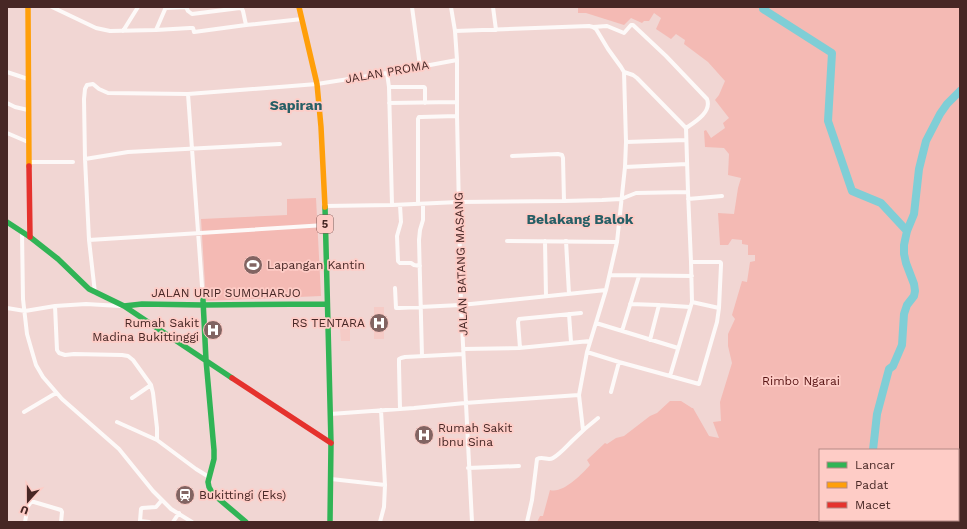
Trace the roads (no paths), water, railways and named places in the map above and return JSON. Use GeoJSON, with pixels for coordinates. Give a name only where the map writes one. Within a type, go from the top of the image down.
{"type":"FeatureCollection","features":[{"type":"Feature","properties":{"kind":"main road"},"geometry":{"type":"LineString","coordinates":[[28,7],[30,237]]}},
{"type":"Feature","properties":{"kind":"main road","name":"5"},"geometry":{"type":"LineString","coordinates":[[298,7],[317,84],[321,127],[325,206],[331,443]]}},
{"type":"Feature","properties":{"kind":"main road"},"geometry":{"type":"LineString","coordinates":[[7,222],[30,237],[58,259],[83,285],[95,293],[124,306],[331,443],[330,522]]}},
{"type":"Feature","properties":{"kind":"main road"},"geometry":{"type":"LineString","coordinates":[[203,303],[206,360],[214,450],[214,459],[208,482],[213,494],[246,522]]}},
{"type":"Feature","properties":{"kind":"main road","name":"JALAN URIP SUMOHARJO"},"geometry":{"type":"LineString","coordinates":[[124,306],[203,303],[327,304]]}},
{"type":"Feature","properties":{"kind":"street"},"geometry":{"type":"LineString","coordinates":[[52,7],[96,28],[110,31],[193,28],[194,32],[246,24],[302,19]]}},
{"type":"Feature","properties":{"kind":"street"},"geometry":{"type":"LineString","coordinates":[[123,31],[138,7]]}},
{"type":"Feature","properties":{"kind":"street"},"geometry":{"type":"LineString","coordinates":[[156,30],[165,8],[186,7],[192,14],[240,8],[243,11],[246,24]]}},
{"type":"Feature","properties":{"kind":"street"},"geometry":{"type":"LineString","coordinates":[[412,7],[420,66]]}},
{"type":"Feature","properties":{"kind":"street","name":"JALAN BATANG MASANG"},"geometry":{"type":"LineString","coordinates":[[450,7],[455,31],[457,60],[456,102],[461,305],[468,468],[472,522]]}},
{"type":"Feature","properties":{"kind":"street"},"geometry":{"type":"LineString","coordinates":[[493,7],[496,30]]}},
{"type":"Feature","properties":{"kind":"street"},"geometry":{"type":"LineString","coordinates":[[455,31],[607,26],[624,33],[631,25],[633,25],[666,56],[707,99],[708,106],[703,115],[686,128]]}},
{"type":"Feature","properties":{"kind":"street"},"geometry":{"type":"LineString","coordinates":[[583,430],[579,395],[587,352],[606,290],[617,242],[625,167],[626,142],[624,72],[593,27]]}},
{"type":"Feature","properties":{"kind":"street","name":"JALAN PROMA"},"geometry":{"type":"LineString","coordinates":[[85,158],[84,99],[87,85],[93,84],[99,89],[108,93],[188,94],[317,84],[457,60]]}},
{"type":"Feature","properties":{"kind":"street"},"geometry":{"type":"LineString","coordinates":[[7,72],[28,79]]}},
{"type":"Feature","properties":{"kind":"street"},"geometry":{"type":"LineString","coordinates":[[624,72],[637,78],[686,128],[692,302],[670,376]]}},
{"type":"Feature","properties":{"kind":"street"},"geometry":{"type":"LineString","coordinates":[[387,73],[389,87],[392,205]]}},
{"type":"Feature","properties":{"kind":"street"},"geometry":{"type":"LineString","coordinates":[[389,87],[424,87],[425,103]]}},
{"type":"Feature","properties":{"kind":"street"},"geometry":{"type":"LineString","coordinates":[[188,94],[203,303]]}},
{"type":"Feature","properties":{"kind":"street"},"geometry":{"type":"LineString","coordinates":[[389,103],[456,102]]}},
{"type":"Feature","properties":{"kind":"street"},"geometry":{"type":"LineString","coordinates":[[7,103],[15,107],[28,110]]}},
{"type":"Feature","properties":{"kind":"street"},"geometry":{"type":"LineString","coordinates":[[422,356],[419,240],[423,220],[420,204],[418,119],[422,116],[457,116]]}},
{"type":"Feature","properties":{"kind":"street"},"geometry":{"type":"LineString","coordinates":[[7,133],[28,142]]}},
{"type":"Feature","properties":{"kind":"street"},"geometry":{"type":"LineString","coordinates":[[626,142],[686,140]]}},
{"type":"Feature","properties":{"kind":"street"},"geometry":{"type":"LineString","coordinates":[[95,293],[89,240],[85,158],[128,152],[280,144]]}},
{"type":"Feature","properties":{"kind":"street"},"geometry":{"type":"LineString","coordinates":[[512,156],[562,155],[564,201]]}},
{"type":"Feature","properties":{"kind":"street"},"geometry":{"type":"LineString","coordinates":[[29,162],[73,162]]}},
{"type":"Feature","properties":{"kind":"street"},"geometry":{"type":"LineString","coordinates":[[625,167],[687,164]]}},
{"type":"Feature","properties":{"kind":"street"},"geometry":{"type":"LineString","coordinates":[[325,206],[621,199],[631,194],[641,192],[688,192]]}},
{"type":"Feature","properties":{"kind":"street"},"geometry":{"type":"LineString","coordinates":[[688,199],[722,196]]}},
{"type":"Feature","properties":{"kind":"street"},"geometry":{"type":"LineString","coordinates":[[400,205],[401,222],[397,236],[398,261],[400,263],[411,263],[420,266]]}},
{"type":"Feature","properties":{"kind":"street"},"geometry":{"type":"LineString","coordinates":[[89,240],[325,225]]}},
{"type":"Feature","properties":{"kind":"street"},"geometry":{"type":"LineString","coordinates":[[22,232],[22,279],[27,334],[36,365],[43,377],[62,399],[119,449],[162,500],[172,509],[192,522]]}},
{"type":"Feature","properties":{"kind":"street"},"geometry":{"type":"LineString","coordinates":[[507,241],[617,242]]}},
{"type":"Feature","properties":{"kind":"street"},"geometry":{"type":"LineString","coordinates":[[544,241],[546,296]]}},
{"type":"Feature","properties":{"kind":"street"},"geometry":{"type":"LineString","coordinates":[[566,241],[569,294]]}},
{"type":"Feature","properties":{"kind":"street"},"geometry":{"type":"LineString","coordinates":[[587,352],[699,384],[715,328],[719,308],[721,263],[691,262]]}},
{"type":"Feature","properties":{"kind":"street"},"geometry":{"type":"LineString","coordinates":[[610,275],[692,276]]}},
{"type":"Feature","properties":{"kind":"street"},"geometry":{"type":"LineString","coordinates":[[622,331],[639,276]]}},
{"type":"Feature","properties":{"kind":"street"},"geometry":{"type":"LineString","coordinates":[[395,288],[396,308],[461,305],[606,290]]}},
{"type":"Feature","properties":{"kind":"street"},"geometry":{"type":"LineString","coordinates":[[692,302],[719,308]]}},
{"type":"Feature","properties":{"kind":"street"},"geometry":{"type":"LineString","coordinates":[[7,308],[25,310],[86,304],[124,306]]}},
{"type":"Feature","properties":{"kind":"street"},"geometry":{"type":"LineString","coordinates":[[630,304],[690,307]]}},
{"type":"Feature","properties":{"kind":"street"},"geometry":{"type":"LineString","coordinates":[[650,340],[659,305]]}},
{"type":"Feature","properties":{"kind":"street"},"geometry":{"type":"LineString","coordinates":[[55,306],[57,350],[59,353],[65,355],[126,355],[132,360],[151,385],[154,399],[157,440]]}},
{"type":"Feature","properties":{"kind":"street"},"geometry":{"type":"LineString","coordinates":[[520,348],[518,322],[520,319],[581,313]]}},
{"type":"Feature","properties":{"kind":"street"},"geometry":{"type":"LineString","coordinates":[[569,314],[571,342]]}},
{"type":"Feature","properties":{"kind":"street"},"geometry":{"type":"LineString","coordinates":[[596,323],[678,348]]}},
{"type":"Feature","properties":{"kind":"street"},"geometry":{"type":"LineString","coordinates":[[400,409],[399,360],[401,358],[590,341]]}},
{"type":"Feature","properties":{"kind":"street"},"geometry":{"type":"LineString","coordinates":[[611,392],[619,362]]}},
{"type":"Feature","properties":{"kind":"street"},"geometry":{"type":"LineString","coordinates":[[132,398],[151,385]]}},
{"type":"Feature","properties":{"kind":"street"},"geometry":{"type":"LineString","coordinates":[[24,412],[56,393]]}},
{"type":"Feature","properties":{"kind":"street"},"geometry":{"type":"LineString","coordinates":[[330,414],[414,408],[465,402],[579,395]]}},
{"type":"Feature","properties":{"kind":"street"},"geometry":{"type":"LineString","coordinates":[[380,522],[384,507],[385,485],[381,410]]}},
{"type":"Feature","properties":{"kind":"street"},"geometry":{"type":"LineString","coordinates":[[526,522],[532,500],[538,459],[541,457],[548,459],[553,458],[598,418]]}},
{"type":"Feature","properties":{"kind":"street"},"geometry":{"type":"LineString","coordinates":[[117,422],[157,440],[209,477]]}},
{"type":"Feature","properties":{"kind":"street"},"geometry":{"type":"LineString","coordinates":[[468,468],[519,466]]}},
{"type":"Feature","properties":{"kind":"street"},"geometry":{"type":"LineString","coordinates":[[331,479],[385,485]]}},
{"type":"Feature","properties":{"kind":"street"},"geometry":{"type":"LineString","coordinates":[[149,522],[140,521],[142,508],[156,507],[162,500]]}},
{"type":"Feature","properties":{"kind":"street"},"geometry":{"type":"LineString","coordinates":[[25,522],[28,506],[31,502],[61,510],[61,522]]}},
{"type":"Feature","properties":{"kind":"street"},"geometry":{"type":"LineString","coordinates":[[173,522],[179,513]]}},
{"type":"Feature","properties":{"kind":"waterway"},"geometry":{"type":"LineString","coordinates":[[763,7],[763,9],[832,53],[828,121],[852,191],[881,203],[907,231]]}},
{"type":"Feature","properties":{"kind":"waterway"},"geometry":{"type":"LineString","coordinates":[[873,449],[877,414],[889,369],[893,366],[902,345],[904,314],[907,305],[914,296],[915,291],[906,263],[904,245],[907,231],[914,214],[919,169],[926,141],[940,114],[947,104],[960,91]]}},
{"type":"Feature","properties":{"kind":"place","name":"Lapangan Kantin"},"geometry":{"type":"Point","coordinates":[253,265]}},
{"type":"Feature","properties":{"kind":"place","name":"RS TENTARA"},"geometry":{"type":"Point","coordinates":[379,323]}},
{"type":"Feature","properties":{"kind":"place","name":"Rumah Sakit Madina Bukittinggi"},"geometry":{"type":"Point","coordinates":[213,330]}},
{"type":"Feature","properties":{"kind":"place","name":"Rumah Sakit Ibnu Sina"},"geometry":{"type":"Point","coordinates":[424,435]}},
{"type":"Feature","properties":{"kind":"place","name":"Bukittingi (Eks)"},"geometry":{"type":"Point","coordinates":[185,495]}},
{"type":"Feature","properties":{"kind":"district","name":"Sapiran"},"geometry":{"type":"Point","coordinates":[296,105]}},
{"type":"Feature","properties":{"kind":"district","name":"Belakang Balok"},"geometry":{"type":"Point","coordinates":[580,219]}},
{"type":"Feature","properties":{"kind":"park label","name":"Rimbo Ngarai"},"geometry":{"type":"Point","coordinates":[801,381]}}]}
